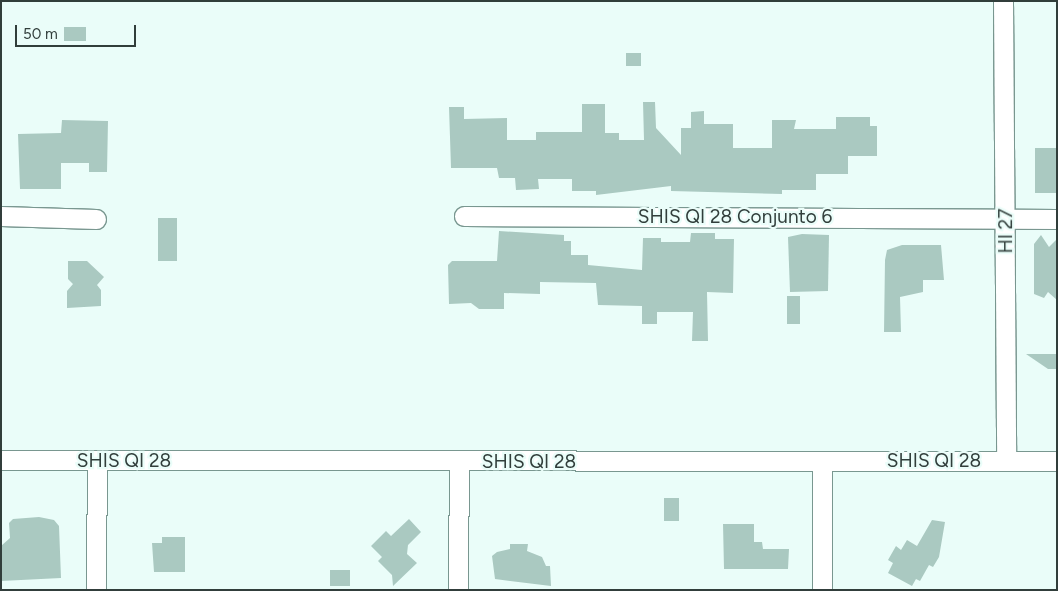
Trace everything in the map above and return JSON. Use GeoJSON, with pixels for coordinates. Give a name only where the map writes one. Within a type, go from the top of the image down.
{"type":"FeatureCollection","features":[{"type":"Feature","properties":{"kind":"street","name":"HI 27"},"geometry":{"type":"LineString","coordinates":[[1003,1],[1007,219],[1006,461]]}},
{"type":"Feature","properties":{"kind":"street"},"geometry":{"type":"LineString","coordinates":[[1,216],[96,219]]}},
{"type":"Feature","properties":{"kind":"street","name":"SHIS QI 28 Conjunto 6"},"geometry":{"type":"LineString","coordinates":[[464,216],[1057,219]]}},
{"type":"Feature","properties":{"kind":"street","name":"SHIS QI 28"},"geometry":{"type":"LineString","coordinates":[[1,460],[459,462],[1057,461]]}},
{"type":"Feature","properties":{"kind":"street"},"geometry":{"type":"LineString","coordinates":[[96,590],[97,461]]}},
{"type":"Feature","properties":{"kind":"street"},"geometry":{"type":"LineString","coordinates":[[822,461],[822,590]]}},
{"type":"Feature","properties":{"kind":"street"},"geometry":{"type":"LineString","coordinates":[[458,590],[459,462]]}},
{"type":"Feature","properties":{"kind":"building"},"geometry":{"type":"Polygon","coordinates":[[[64,27],[86,27],[86,41],[64,41],[64,27]]]}},
{"type":"Feature","properties":{"kind":"building"},"geometry":{"type":"Polygon","coordinates":[[[626,53],[641,53],[641,66],[626,66],[626,53]]]}},
{"type":"Feature","properties":{"kind":"building"},"geometry":{"type":"Polygon","coordinates":[[[643,102],[655,102],[656,128],[681,155],[681,128],[691,128],[691,112],[704,111],[704,124],[733,124],[733,148],[772,148],[772,120],[796,120],[794,129],[836,129],[836,117],[870,117],[870,126],[877,126],[877,156],[848,156],[848,174],[816,174],[816,190],[782,190],[782,194],[671,191],[671,186],[596,195],[596,191],[572,191],[572,179],[538,179],[539,189],[516,190],[515,178],[499,178],[497,168],[451,168],[449,107],[464,107],[464,119],[507,118],[507,140],[536,140],[536,132],[582,132],[582,104],[605,104],[605,133],[619,133],[619,140],[644,140],[643,102]]]}},
{"type":"Feature","properties":{"kind":"building"},"geometry":{"type":"Polygon","coordinates":[[[62,120],[108,121],[107,172],[89,172],[89,163],[61,163],[61,189],[20,189],[18,134],[61,133],[62,120]]]}},
{"type":"Feature","properties":{"kind":"building"},"geometry":{"type":"Polygon","coordinates":[[[1035,148],[1057,148],[1057,193],[1035,193],[1035,148]]]}},
{"type":"Feature","properties":{"kind":"building"},"geometry":{"type":"Polygon","coordinates":[[[158,218],[177,218],[177,261],[158,261],[158,218]]]}},
{"type":"Feature","properties":{"kind":"building"},"geometry":{"type":"Polygon","coordinates":[[[499,231],[564,235],[564,241],[571,241],[571,255],[588,255],[588,265],[642,270],[643,238],[661,238],[661,242],[690,242],[691,233],[715,233],[715,239],[734,239],[733,293],[707,292],[708,341],[692,341],[693,312],[657,312],[657,324],[642,324],[642,306],[598,305],[596,283],[540,282],[540,294],[504,293],[504,309],[479,309],[471,303],[449,304],[448,265],[452,261],[497,261],[499,231]]]}},
{"type":"Feature","properties":{"kind":"building"},"geometry":{"type":"Polygon","coordinates":[[[802,234],[829,235],[828,291],[790,292],[788,237],[802,234]]]}},
{"type":"Feature","properties":{"kind":"building"},"geometry":{"type":"Polygon","coordinates":[[[1041,235],[1049,247],[1057,239],[1057,300],[1048,292],[1044,298],[1034,294],[1034,244],[1041,235]]]}},
{"type":"Feature","properties":{"kind":"building"},"geometry":{"type":"Polygon","coordinates":[[[902,245],[941,245],[944,280],[923,280],[923,292],[900,297],[901,332],[884,332],[885,260],[887,250],[902,245]]]}},
{"type":"Feature","properties":{"kind":"building"},"geometry":{"type":"Polygon","coordinates":[[[68,261],[87,261],[104,277],[97,285],[101,290],[101,306],[67,308],[67,291],[73,284],[68,279],[68,261]]]}},
{"type":"Feature","properties":{"kind":"building"},"geometry":{"type":"Polygon","coordinates":[[[787,296],[800,296],[800,324],[787,324],[787,296]]]}},
{"type":"Feature","properties":{"kind":"building"},"geometry":{"type":"Polygon","coordinates":[[[1026,354],[1057,354],[1057,369],[1048,369],[1026,354]]]}},
{"type":"Feature","properties":{"kind":"building"},"geometry":{"type":"Polygon","coordinates":[[[664,498],[679,498],[679,521],[664,521],[664,498]]]}},
{"type":"Feature","properties":{"kind":"building"},"geometry":{"type":"Polygon","coordinates":[[[39,517],[54,520],[59,526],[61,578],[1,581],[1,546],[10,538],[9,523],[13,519],[39,517]]]}},
{"type":"Feature","properties":{"kind":"building"},"geometry":{"type":"Polygon","coordinates":[[[409,519],[421,532],[408,545],[407,554],[417,563],[393,586],[392,575],[378,561],[382,557],[371,546],[386,531],[391,536],[409,519]]]}},
{"type":"Feature","properties":{"kind":"building"},"geometry":{"type":"Polygon","coordinates":[[[932,520],[945,522],[939,557],[933,567],[929,565],[920,581],[916,579],[912,586],[888,573],[893,563],[888,560],[896,546],[901,550],[907,540],[917,546],[932,520]]]}},
{"type":"Feature","properties":{"kind":"building"},"geometry":{"type":"Polygon","coordinates":[[[723,524],[754,524],[754,542],[762,542],[763,549],[789,549],[788,569],[724,569],[723,524]]]}},
{"type":"Feature","properties":{"kind":"building"},"geometry":{"type":"Polygon","coordinates":[[[162,537],[185,537],[185,572],[154,572],[152,543],[162,543],[162,537]]]}},
{"type":"Feature","properties":{"kind":"building"},"geometry":{"type":"Polygon","coordinates":[[[510,544],[528,544],[527,551],[542,557],[546,566],[550,566],[551,586],[495,579],[492,556],[497,552],[510,549],[510,544]]]}},
{"type":"Feature","properties":{"kind":"building"},"geometry":{"type":"Polygon","coordinates":[[[330,570],[350,570],[350,586],[330,586],[330,570]]]}}]}
